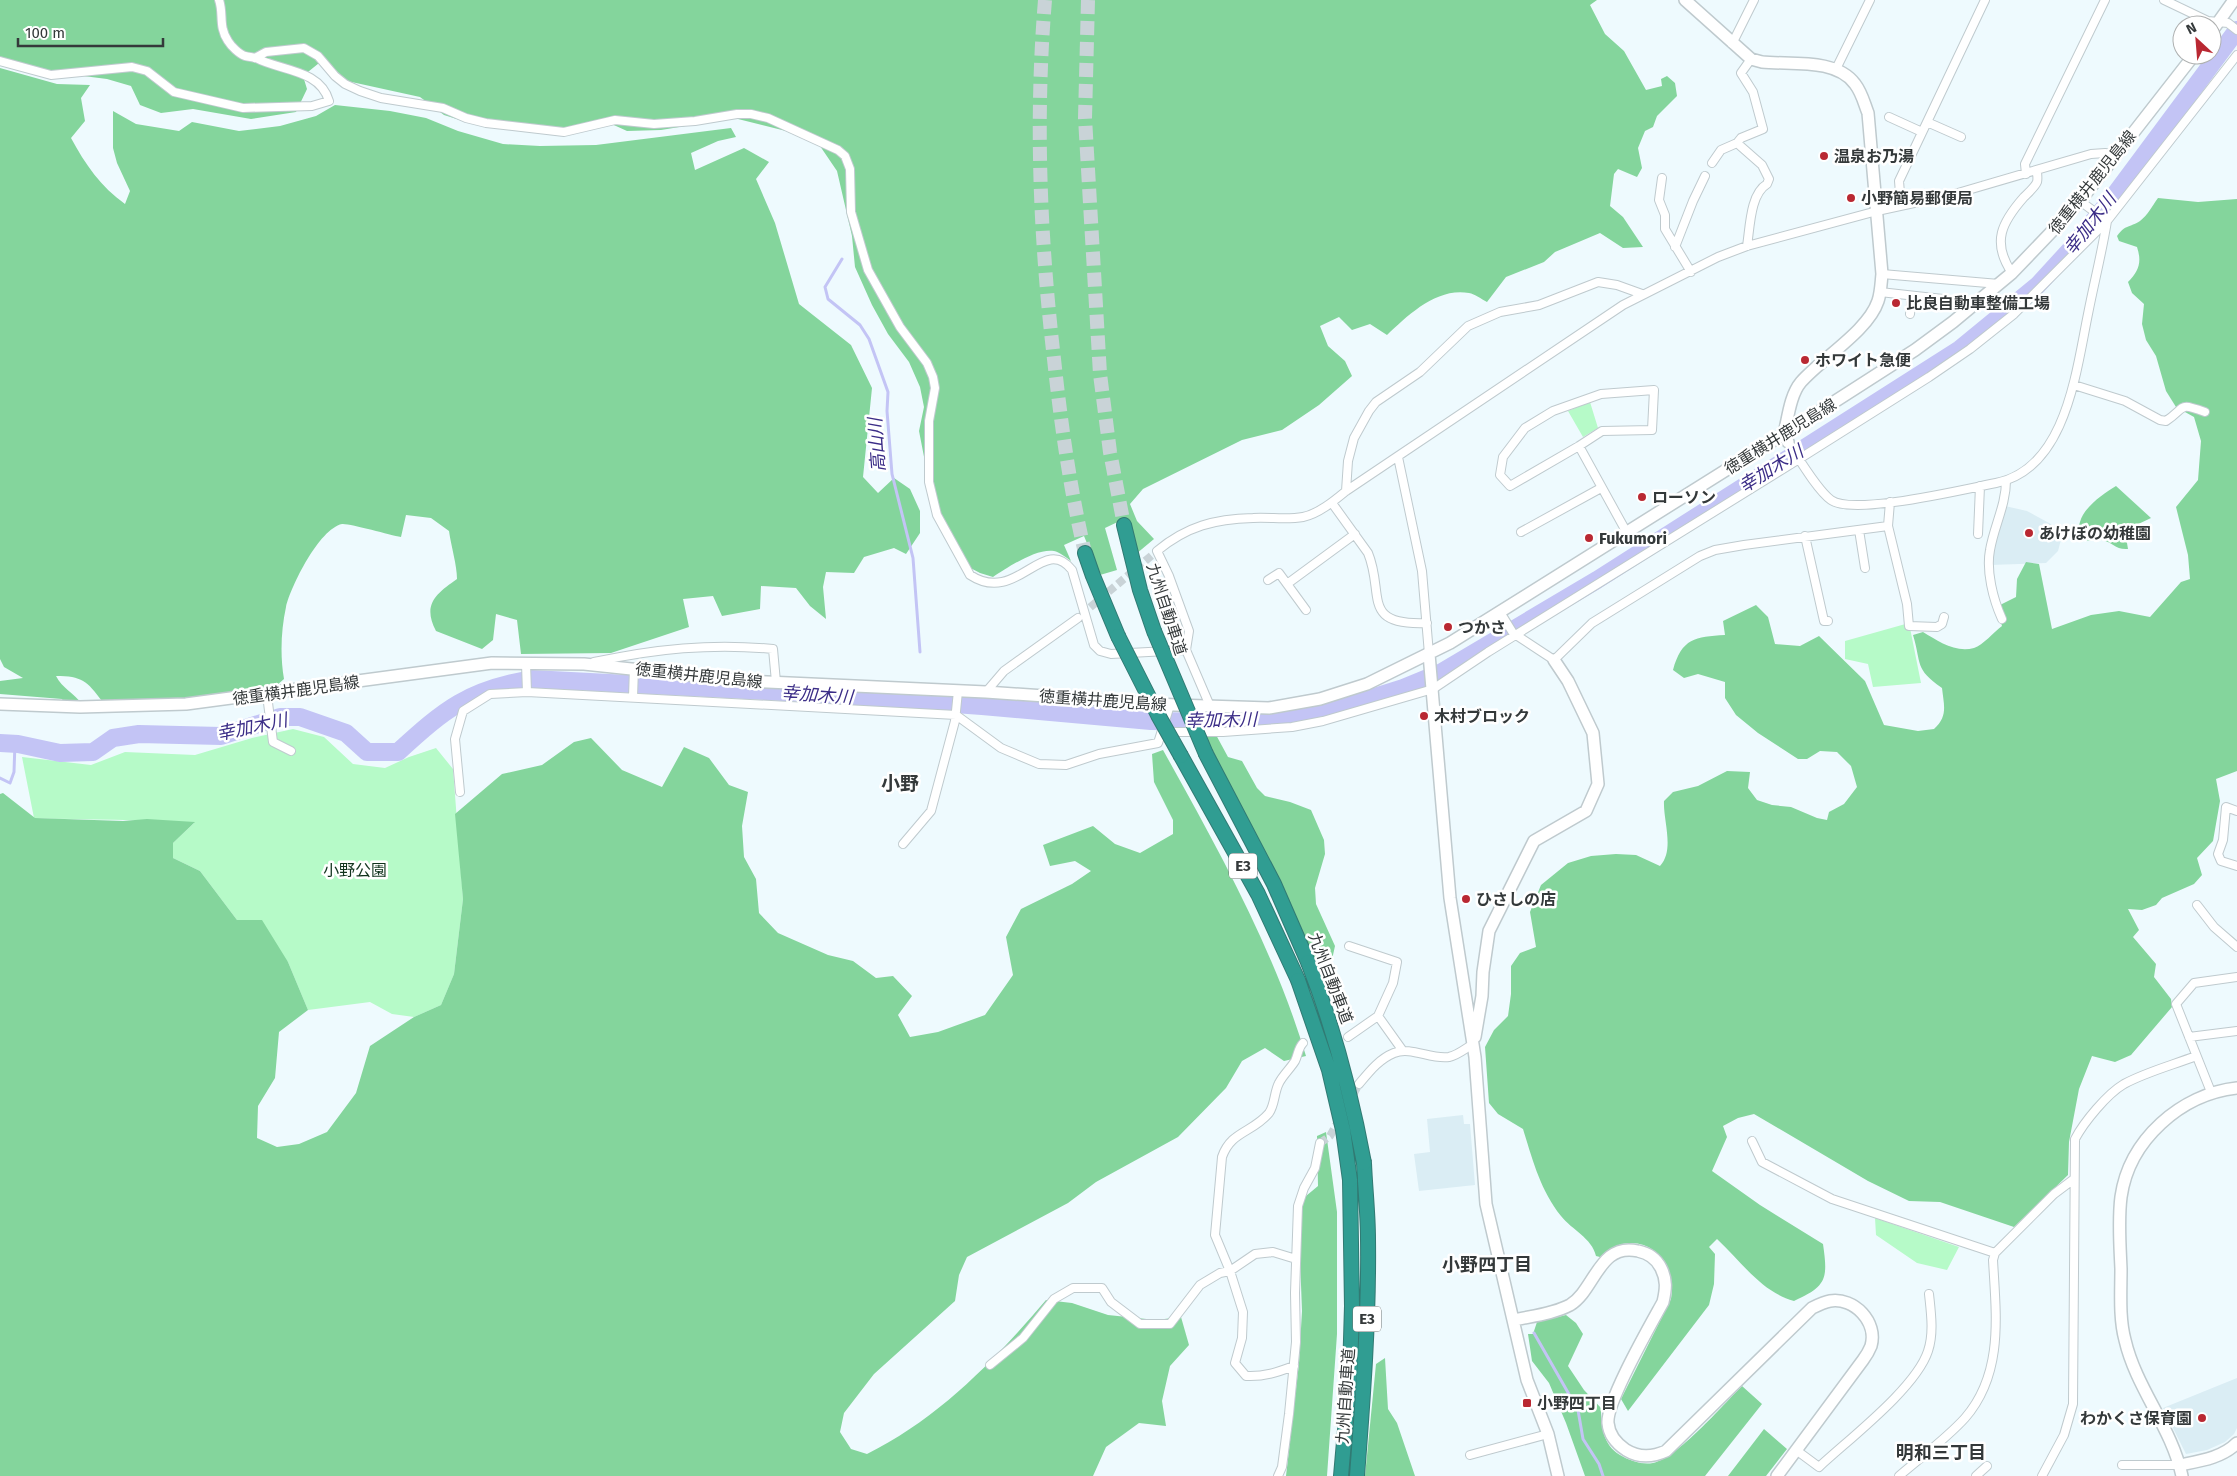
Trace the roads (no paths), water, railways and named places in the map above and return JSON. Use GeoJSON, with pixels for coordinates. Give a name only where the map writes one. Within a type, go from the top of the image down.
{"type":"FeatureCollection","features":[{"type":"Feature","properties":{"kind":"highway","name":"九州自動車道"},"geometry":{"type":"LineString","coordinates":[[1124,525],[1140,590],[1154,631],[1206,754],[1274,884],[1308,962],[1326,1009],[1344,1067],[1364,1163],[1368,1237],[1365,1373],[1357,1476]]}},
{"type":"Feature","properties":{"kind":"highway","name":"九州自動車道"},"geometry":{"type":"LineString","coordinates":[[1085,553],[1118,636],[1158,715],[1258,894],[1298,980],[1329,1070],[1343,1130],[1350,1180],[1352,1315],[1350,1373],[1341,1476]]}},
{"type":"Feature","properties":{"kind":"street"},"geometry":{"type":"LineString","coordinates":[[0,61],[50,75],[132,66],[147,71],[174,92],[243,108],[312,106],[329,101],[318,82],[290,69],[262,63],[255,58],[244,56],[227,40],[220,21],[219,0]]}},
{"type":"Feature","properties":{"kind":"street"},"geometry":{"type":"LineString","coordinates":[[1685,0],[1751,59],[1762,62],[1836,69],[1855,83],[1861,93],[1868,113],[1882,274],[1878,302],[1867,319],[1800,383],[1791,404],[1786,438],[1830,500],[1844,506],[1890,502],[2006,481],[2025,472],[2041,455],[2060,423],[2074,385],[2105,219]]}},
{"type":"Feature","properties":{"kind":"street"},"geometry":{"type":"LineString","coordinates":[[1732,44],[1754,0]]}},
{"type":"Feature","properties":{"kind":"street"},"geometry":{"type":"LineString","coordinates":[[1836,69],[1870,0]]}},
{"type":"Feature","properties":{"kind":"street"},"geometry":{"type":"LineString","coordinates":[[1901,205],[1899,181],[1985,0]]}},
{"type":"Feature","properties":{"kind":"street"},"geometry":{"type":"LineString","coordinates":[[2026,174],[2025,164],[2105,0]]}},
{"type":"Feature","properties":{"kind":"street"},"geometry":{"type":"LineString","coordinates":[[2164,0],[2195,15]]}},
{"type":"Feature","properties":{"kind":"street"},"geometry":{"type":"LineString","coordinates":[[2222,17],[2234,0]]}},
{"type":"Feature","properties":{"kind":"street"},"geometry":{"type":"LineString","coordinates":[[255,58],[266,52],[304,48],[318,56],[344,84],[360,91],[381,98],[443,108],[466,118],[486,123],[564,132],[614,120],[654,124],[751,114],[768,118],[838,150],[845,156],[850,169],[851,212],[868,270],[900,327],[927,363],[933,377],[935,388],[930,421],[929,482],[937,515],[970,575],[986,583],[1005,582],[1039,563],[1057,559],[1066,562],[1072,570],[1094,645],[1100,651],[1111,654],[1186,650]]}},
{"type":"Feature","properties":{"kind":"street"},"geometry":{"type":"LineString","coordinates":[[1162,729],[1223,732],[1292,727],[1323,721],[1433,685],[1799,458],[1970,349],[2028,301],[2105,219],[2237,55]]}},
{"type":"Feature","properties":{"kind":"street"},"geometry":{"type":"LineString","coordinates":[[1712,163],[1721,150],[1736,143],[1741,138],[1763,129],[1753,92],[1741,73],[1751,59]]}},
{"type":"Feature","properties":{"kind":"street","name":"徳重横井鹿児島線"},"geometry":{"type":"LineString","coordinates":[[0,704],[80,707],[186,704],[267,695],[492,663],[584,664],[712,678],[986,692],[1170,707],[1268,708],[1312,700],[1367,684],[1430,659],[1502,616],[1627,532],[1786,438],[1959,318],[2000,284],[2084,204],[2116,156],[2186,65]]}},
{"type":"Feature","properties":{"kind":"street"},"geometry":{"type":"LineString","coordinates":[[1889,117],[1922,132]]}},
{"type":"Feature","properties":{"kind":"street"},"geometry":{"type":"LineString","coordinates":[[1927,122],[1961,137]]}},
{"type":"Feature","properties":{"kind":"street"},"geometry":{"type":"LineString","coordinates":[[1736,143],[1762,165],[1769,179],[1767,184],[1760,188],[1755,202],[1747,246]]}},
{"type":"Feature","properties":{"kind":"street"},"geometry":{"type":"LineString","coordinates":[[1210,706],[1186,650],[1189,631],[1169,576],[1157,551],[1174,536],[1198,526],[1223,520],[1305,517],[1332,503],[1346,491],[1642,294],[1691,272],[1718,257],[1747,246],[1901,205],[1951,195],[2091,154],[2105,153],[2116,156]]}},
{"type":"Feature","properties":{"kind":"street"},"geometry":{"type":"LineString","coordinates":[[2012,272],[2002,256],[2000,248],[2002,232],[2006,221],[2016,206],[2037,182],[2037,171]]}},
{"type":"Feature","properties":{"kind":"street"},"geometry":{"type":"LineString","coordinates":[[1675,247],[1693,201],[1706,176]]}},
{"type":"Feature","properties":{"kind":"street"},"geometry":{"type":"LineString","coordinates":[[1662,178],[1660,200],[1665,214],[1665,229],[1691,272]]}},
{"type":"Feature","properties":{"kind":"street"},"geometry":{"type":"LineString","coordinates":[[2084,204],[2105,219]]}},
{"type":"Feature","properties":{"kind":"street"},"geometry":{"type":"LineString","coordinates":[[1882,274],[2000,284]]}},
{"type":"Feature","properties":{"kind":"street"},"geometry":{"type":"LineString","coordinates":[[1346,491],[1348,461],[1354,438],[1369,411],[1376,402],[1420,372],[1468,326],[1500,312],[1539,305],[1598,282],[1617,285],[1642,294]]}},
{"type":"Feature","properties":{"kind":"street"},"geometry":{"type":"LineString","coordinates":[[1880,292],[1943,298]]}},
{"type":"Feature","properties":{"kind":"street"},"geometry":{"type":"LineString","coordinates":[[1910,314],[1912,296]]}},
{"type":"Feature","properties":{"kind":"street"},"geometry":{"type":"LineString","coordinates":[[2074,385],[2125,401],[2160,420],[2166,421],[2183,406],[2187,405],[2205,412]]}},
{"type":"Feature","properties":{"kind":"street"},"geometry":{"type":"LineString","coordinates":[[1654,390],[1652,430],[1602,431],[1579,446],[1510,486],[1500,475],[1503,458],[1525,428],[1553,411],[1601,394],[1654,390]]}},
{"type":"Feature","properties":{"kind":"street"},"geometry":{"type":"LineString","coordinates":[[1579,446],[1627,532]]}},
{"type":"Feature","properties":{"kind":"street"},"geometry":{"type":"LineString","coordinates":[[1398,457],[1422,570],[1450,898],[1473,1044],[1486,1204],[1527,1380],[1548,1434],[1558,1476]]}},
{"type":"Feature","properties":{"kind":"street"},"geometry":{"type":"LineString","coordinates":[[2002,619],[1996,605],[1989,562],[1990,550],[2006,494],[2006,481]]}},
{"type":"Feature","properties":{"kind":"street"},"geometry":{"type":"LineString","coordinates":[[1978,534],[1980,486]]}},
{"type":"Feature","properties":{"kind":"street"},"geometry":{"type":"LineString","coordinates":[[1521,532],[1601,488]]}},
{"type":"Feature","properties":{"kind":"street"},"geometry":{"type":"LineString","coordinates":[[1890,502],[1888,526],[1907,604],[1909,626],[1936,627],[1942,624],[1944,617]]}},
{"type":"Feature","properties":{"kind":"street"},"geometry":{"type":"LineString","coordinates":[[1332,503],[1364,546],[1371,560],[1375,597],[1381,609],[1386,615],[1400,623],[1427,623]]}},
{"type":"Feature","properties":{"kind":"street"},"geometry":{"type":"LineString","coordinates":[[1554,660],[1592,623],[1700,556],[1715,550],[1734,546],[1888,526]]}},
{"type":"Feature","properties":{"kind":"street"},"geometry":{"type":"LineString","coordinates":[[1859,530],[1865,568]]}},
{"type":"Feature","properties":{"kind":"street"},"geometry":{"type":"LineString","coordinates":[[1287,584],[1355,534]]}},
{"type":"Feature","properties":{"kind":"street"},"geometry":{"type":"LineString","coordinates":[[1805,536],[1824,621],[1828,621]]}},
{"type":"Feature","properties":{"kind":"street"},"geometry":{"type":"LineString","coordinates":[[1268,580],[1279,573],[1306,610]]}},
{"type":"Feature","properties":{"kind":"street"},"geometry":{"type":"LineString","coordinates":[[1473,1044],[1482,996],[1483,972],[1489,931],[1534,841],[1586,812],[1598,784],[1592,732],[1568,681],[1554,660],[1515,634],[1502,616]]}},
{"type":"Feature","properties":{"kind":"street"},"geometry":{"type":"LineString","coordinates":[[986,692],[1004,671],[1078,618]]}},
{"type":"Feature","properties":{"kind":"street"},"geometry":{"type":"LineString","coordinates":[[584,664],[634,653],[678,647],[743,646],[773,649],[776,682]]}},
{"type":"Feature","properties":{"kind":"street"},"geometry":{"type":"LineString","coordinates":[[526,664],[527,692]]}},
{"type":"Feature","properties":{"kind":"street"},"geometry":{"type":"LineString","coordinates":[[632,696],[634,668]]}},
{"type":"Feature","properties":{"kind":"street"},"geometry":{"type":"LineString","coordinates":[[903,844],[931,811],[956,713],[958,691]]}},
{"type":"Feature","properties":{"kind":"street"},"geometry":{"type":"LineString","coordinates":[[460,792],[455,739],[463,711],[490,694],[527,692],[632,696],[956,713],[1001,748],[1039,764],[1066,765],[1099,754],[1158,743],[1170,707]]}},
{"type":"Feature","properties":{"kind":"street"},"geometry":{"type":"LineString","coordinates":[[267,695],[273,742],[291,751]]}},
{"type":"Feature","properties":{"kind":"street"},"geometry":{"type":"LineString","coordinates":[[2237,811],[2226,807],[2223,840],[2218,854],[2221,861],[2237,866]]}},
{"type":"Feature","properties":{"kind":"street"},"geometry":{"type":"LineString","coordinates":[[2197,905],[2214,927],[2237,947]]}},
{"type":"Feature","properties":{"kind":"street"},"geometry":{"type":"LineString","coordinates":[[1348,1036],[1378,1016],[1393,984],[1397,962],[1349,946]]}},
{"type":"Feature","properties":{"kind":"street"},"geometry":{"type":"LineString","coordinates":[[2211,1092],[2176,1004],[2194,983],[2237,977]]}},
{"type":"Feature","properties":{"kind":"street"},"geometry":{"type":"LineString","coordinates":[[1378,1016],[1403,1051]]}},
{"type":"Feature","properties":{"kind":"street"},"geometry":{"type":"LineString","coordinates":[[2189,1037],[2237,1031]]}},
{"type":"Feature","properties":{"kind":"street"},"geometry":{"type":"LineString","coordinates":[[1294,1366],[1273,1374],[1246,1376],[1235,1363],[1242,1338],[1243,1312],[1230,1271],[1215,1235],[1222,1157],[1226,1145],[1235,1137],[1257,1125],[1270,1111],[1278,1084],[1296,1060],[1300,1046],[1303,1044]]}},
{"type":"Feature","properties":{"kind":"street"},"geometry":{"type":"LineString","coordinates":[[1359,1084],[1373,1068],[1394,1053],[1403,1051],[1448,1057],[1473,1044]]}},
{"type":"Feature","properties":{"kind":"street"},"geometry":{"type":"LineString","coordinates":[[2042,1476],[2064,1435],[2073,1404],[2075,1139],[2084,1123],[2122,1086],[2137,1078],[2196,1056]]}},
{"type":"Feature","properties":{"kind":"street"},"geometry":{"type":"LineString","coordinates":[[2181,1471],[2133,1365],[2124,1340],[2121,1294],[2120,1205],[2126,1178],[2134,1158],[2157,1128],[2190,1102],[2211,1092],[2237,1088]]}},
{"type":"Feature","properties":{"kind":"street"},"geometry":{"type":"LineString","coordinates":[[1752,1140],[1762,1162],[1832,1199],[1995,1253]]}},
{"type":"Feature","properties":{"kind":"street"},"geometry":{"type":"LineString","coordinates":[[1278,1476],[1282,1467],[1296,1342],[1298,1206],[1304,1188],[1315,1168],[1320,1143]]}},
{"type":"Feature","properties":{"kind":"street"},"geometry":{"type":"LineString","coordinates":[[1899,1476],[1965,1417],[1988,1381],[1997,1336],[1993,1260],[1995,1253],[2054,1194],[2074,1180]]}},
{"type":"Feature","properties":{"kind":"street"},"geometry":{"type":"LineString","coordinates":[[1514,1320],[1555,1310],[1570,1304],[1577,1299],[1606,1259],[1621,1250],[1631,1249],[1652,1256],[1663,1271],[1666,1279],[1666,1291],[1663,1302],[1612,1401],[1608,1423],[1617,1444],[1630,1452],[1644,1456],[1656,1455],[1666,1451],[1812,1308],[1831,1301],[1847,1302],[1860,1310],[1866,1317],[1872,1335],[1871,1346],[1863,1360],[1777,1476]]}},
{"type":"Feature","properties":{"kind":"street"},"geometry":{"type":"LineString","coordinates":[[990,1365],[1023,1338],[1054,1299],[1073,1288],[1102,1288],[1111,1302],[1140,1324],[1170,1324],[1200,1285],[1220,1273],[1230,1271],[1255,1254],[1273,1252],[1296,1259]]}},
{"type":"Feature","properties":{"kind":"street"},"geometry":{"type":"LineString","coordinates":[[1796,1450],[1819,1467],[1906,1386],[1923,1363],[1928,1350],[1932,1327],[1929,1294]]}},
{"type":"Feature","properties":{"kind":"street"},"geometry":{"type":"LineString","coordinates":[[1470,1455],[1548,1434]]}},
{"type":"Feature","properties":{"kind":"street"},"geometry":{"type":"LineString","coordinates":[[2122,1465],[2181,1471],[2234,1450]]}},
{"type":"Feature","properties":{"kind":"street"},"geometry":{"type":"LineString","coordinates":[[1976,1476],[1987,1466]]}},
{"type":"Feature","properties":{"kind":"waterway","name":"幸加木川"},"geometry":{"type":"LineString","coordinates":[[0,743],[18,744],[60,753],[93,752],[113,738],[139,734],[221,736],[280,717],[300,717],[346,733],[367,752],[398,752],[430,724],[459,704],[491,689],[532,679],[802,693],[1151,721],[1219,722],[1282,720],[1317,715],[1403,688],[1442,672],[1597,580],[1960,349],[2038,285],[2070,250],[2113,197],[2237,30]]}},
{"type":"Feature","properties":{"kind":"waterway","name":"高山川"},"geometry":{"type":"LineString","coordinates":[[842,259],[825,287],[828,299],[860,325],[869,339],[888,392],[887,411],[892,474],[913,558],[920,652]]}},
{"type":"Feature","properties":{"kind":"waterway"},"geometry":{"type":"LineString","coordinates":[[0,778],[10,783],[14,772],[15,743]]}},
{"type":"Feature","properties":{"kind":"waterway"},"geometry":{"type":"LineString","coordinates":[[1534,1333],[1578,1410],[1583,1439],[1599,1464],[1603,1476]]}},
{"type":"Feature","properties":{"kind":"tunnel"},"geometry":{"type":"LineString","coordinates":[[1045,0],[1040,90],[1040,180],[1045,269],[1063,432],[1070,481],[1085,553]]}},
{"type":"Feature","properties":{"kind":"tunnel"},"geometry":{"type":"LineString","coordinates":[[1088,0],[1085,118],[1100,374],[1110,452],[1124,525]]}},
{"type":"Feature","properties":{"kind":"tunnel"},"geometry":{"type":"LineString","coordinates":[[1081,615],[1157,551]]}},
{"type":"Feature","properties":{"kind":"tunnel"},"geometry":{"type":"LineString","coordinates":[[1320,1143],[1330,1136],[1359,1084]]}},
{"type":"Feature","properties":{"kind":"place","name":"温泉お乃湯"},"geometry":{"type":"Point","coordinates":[1824,156]}},
{"type":"Feature","properties":{"kind":"place","name":"小野簡易郵便局"},"geometry":{"type":"Point","coordinates":[1851,198]}},
{"type":"Feature","properties":{"kind":"place","name":"比良自動車整備工場"},"geometry":{"type":"Point","coordinates":[1896,303]}},
{"type":"Feature","properties":{"kind":"place","name":"ホワイト急便"},"geometry":{"type":"Point","coordinates":[1805,360]}},
{"type":"Feature","properties":{"kind":"place","name":"ローソン"},"geometry":{"type":"Point","coordinates":[1642,497]}},
{"type":"Feature","properties":{"kind":"place","name":"あけぼの幼稚園"},"geometry":{"type":"Point","coordinates":[2029,533]}},
{"type":"Feature","properties":{"kind":"place","name":"Fukumori"},"geometry":{"type":"Point","coordinates":[1589,538]}},
{"type":"Feature","properties":{"kind":"place","name":"つかさ"},"geometry":{"type":"Point","coordinates":[1448,627]}},
{"type":"Feature","properties":{"kind":"place","name":"木村ブロック"},"geometry":{"type":"Point","coordinates":[1424,716]}},
{"type":"Feature","properties":{"kind":"place","name":"ひさしの店"},"geometry":{"type":"Point","coordinates":[1466,899]}},
{"type":"Feature","properties":{"kind":"place","name":"小野四丁目"},"geometry":{"type":"Point","coordinates":[1527,1403]}},
{"type":"Feature","properties":{"kind":"place","name":"わかくさ保育園"},"geometry":{"type":"Point","coordinates":[2202,1418]}},
{"type":"Feature","properties":{"kind":"district","name":"小野"},"geometry":{"type":"Point","coordinates":[900,783]}},
{"type":"Feature","properties":{"kind":"district","name":"小野四丁目"},"geometry":{"type":"Point","coordinates":[1487,1265]}},
{"type":"Feature","properties":{"kind":"district","name":"明和三丁目"},"geometry":{"type":"Point","coordinates":[1941,1453]}},
{"type":"Feature","properties":{"kind":"park label","name":"小野公園"},"geometry":{"type":"Point","coordinates":[355,870]}}]}
